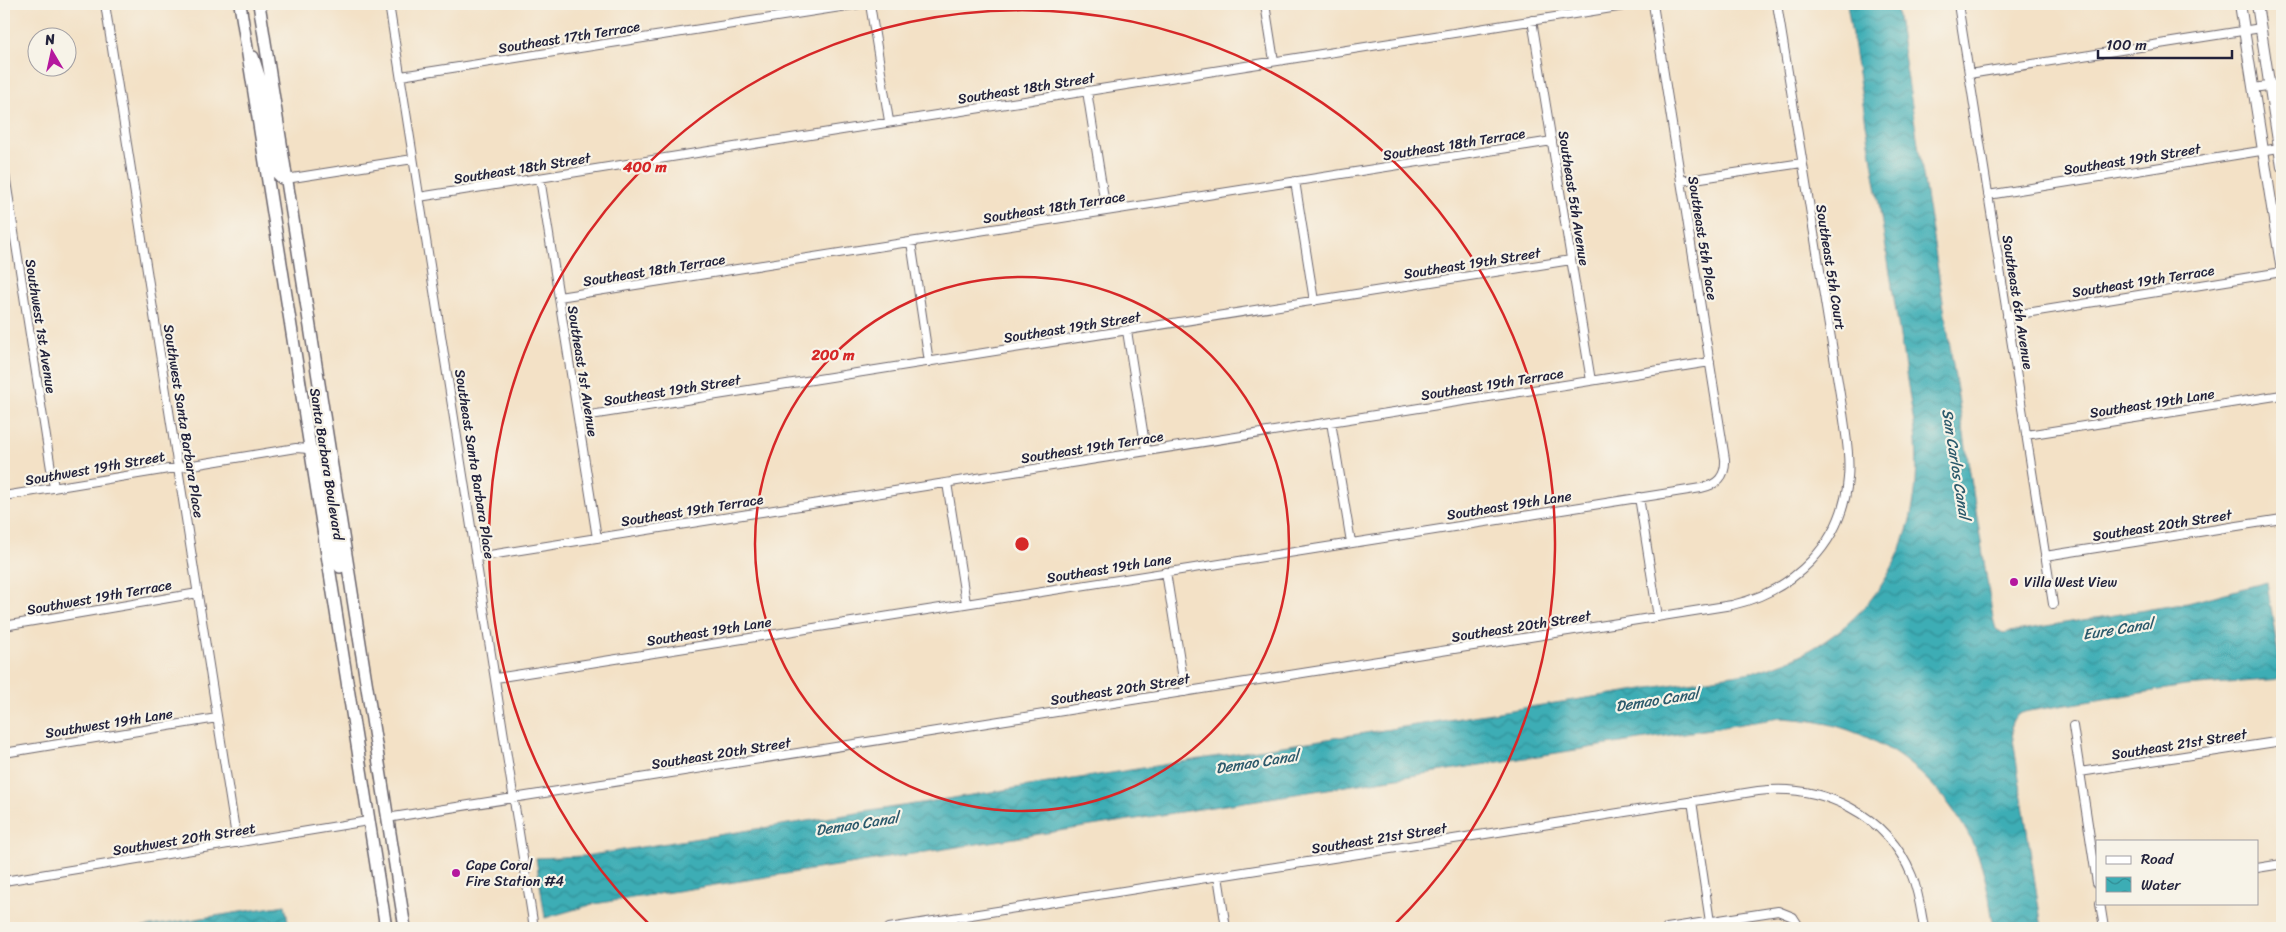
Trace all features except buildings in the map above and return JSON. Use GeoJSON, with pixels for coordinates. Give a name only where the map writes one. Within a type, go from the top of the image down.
{"type":"FeatureCollection","features":[{"type":"Feature","properties":{"kind":"main road","name":"Santa Barbara Boulevard"},"geometry":{"type":"LineString","coordinates":[[240,4],[386,928]]}},
{"type":"Feature","properties":{"kind":"main road","name":"Santa Barbara Boulevard"},"geometry":{"type":"LineString","coordinates":[[259,4],[405,928]]}},
{"type":"Feature","properties":{"kind":"main road"},"geometry":{"type":"LineString","coordinates":[[245,40],[260,79],[276,172],[286,179]]}},
{"type":"Feature","properties":{"kind":"main road"},"geometry":{"type":"LineString","coordinates":[[310,449],[318,454],[322,463],[338,561],[343,577],[350,589]]}},
{"type":"Feature","properties":{"kind":"street","name":"Southwest Santa Barbara Place"},"geometry":{"type":"LineString","coordinates":[[105,4],[237,843]]}},
{"type":"Feature","properties":{"kind":"street","name":"Southeast Santa Barbara Place"},"geometry":{"type":"LineString","coordinates":[[389,4],[534,928]]}},
{"type":"Feature","properties":{"kind":"street","name":"Southeast 17th Terrace"},"geometry":{"type":"LineString","coordinates":[[401,76],[860,4]]}},
{"type":"Feature","properties":{"kind":"street"},"geometry":{"type":"LineString","coordinates":[[870,4],[888,122]]}},
{"type":"Feature","properties":{"kind":"street"},"geometry":{"type":"LineString","coordinates":[[1265,4],[1274,61]]}},
{"type":"Feature","properties":{"kind":"street","name":"Southeast 18th Street"},"geometry":{"type":"LineString","coordinates":[[420,196],[1637,4]]}},
{"type":"Feature","properties":{"kind":"street","name":"Southeast 5th Place"},"geometry":{"type":"LineString","coordinates":[[1653,4],[1725,459],[1723,475]]}},
{"type":"Feature","properties":{"kind":"street","name":"Southeast 5th Court"},"geometry":{"type":"LineString","coordinates":[[1777,4],[1848,457],[1846,493],[1832,533]]}},
{"type":"Feature","properties":{"kind":"street","name":"Southeast 6th Avenue"},"geometry":{"type":"LineString","coordinates":[[1958,4],[2053,604]]}},
{"type":"Feature","properties":{"kind":"street"},"geometry":{"type":"LineString","coordinates":[[2240,4],[2282,272]]}},
{"type":"Feature","properties":{"kind":"street"},"geometry":{"type":"LineString","coordinates":[[2257,4],[2282,167]]}},
{"type":"Feature","properties":{"kind":"street","name":"Southeast 5th Avenue"},"geometry":{"type":"LineString","coordinates":[[1532,20],[1590,381]]}},
{"type":"Feature","properties":{"kind":"street"},"geometry":{"type":"LineString","coordinates":[[1970,74],[2261,28]]}},
{"type":"Feature","properties":{"kind":"street"},"geometry":{"type":"LineString","coordinates":[[2253,88],[2282,84]]}},
{"type":"Feature","properties":{"kind":"street"},"geometry":{"type":"LineString","coordinates":[[1087,91],[1106,211]]}},
{"type":"Feature","properties":{"kind":"street","name":"Southeast 18th Terrace"},"geometry":{"type":"LineString","coordinates":[[559,297],[1552,141]]}},
{"type":"Feature","properties":{"kind":"street","name":"Southeast 19th Street"},"geometry":{"type":"LineString","coordinates":[[1988,195],[2279,148]]}},
{"type":"Feature","properties":{"kind":"street"},"geometry":{"type":"LineString","coordinates":[[286,179],[413,159]]}},
{"type":"Feature","properties":{"kind":"street"},"geometry":{"type":"LineString","coordinates":[[1682,181],[1802,163]]}},
{"type":"Feature","properties":{"kind":"street","name":"Southwest 1st Avenue"},"geometry":{"type":"LineString","coordinates":[[4,168],[54,488]]}},
{"type":"Feature","properties":{"kind":"street","name":"Southeast 1st Avenue"},"geometry":{"type":"LineString","coordinates":[[540,178],[597,538]]}},
{"type":"Feature","properties":{"kind":"street"},"geometry":{"type":"LineString","coordinates":[[1295,181],[1314,301]]}},
{"type":"Feature","properties":{"kind":"street"},"geometry":{"type":"LineString","coordinates":[[911,242],[929,362]]}},
{"type":"Feature","properties":{"kind":"street","name":"Southeast 19th Street"},"geometry":{"type":"LineString","coordinates":[[578,417],[1571,260]]}},
{"type":"Feature","properties":{"kind":"street","name":"Southeast 19th Terrace"},"geometry":{"type":"LineString","coordinates":[[2007,316],[2282,272]]}},
{"type":"Feature","properties":{"kind":"street"},"geometry":{"type":"LineString","coordinates":[[1127,331],[1146,450]]}},
{"type":"Feature","properties":{"kind":"street","name":"Southeast 19th Terrace"},"geometry":{"type":"LineString","coordinates":[[477,557],[1710,362]]}},
{"type":"Feature","properties":{"kind":"street","name":"Southeast 19th Lane"},"geometry":{"type":"LineString","coordinates":[[2026,435],[2282,395]]}},
{"type":"Feature","properties":{"kind":"street"},"geometry":{"type":"LineString","coordinates":[[1331,422],[1351,542]]}},
{"type":"Feature","properties":{"kind":"street","name":"Southwest 19th Street"},"geometry":{"type":"LineString","coordinates":[[4,496],[296,448],[310,449]]}},
{"type":"Feature","properties":{"kind":"street","name":"Southeast 19th Lane"},"geometry":{"type":"LineString","coordinates":[[496,678],[1708,486],[1718,481],[1723,475]]}},
{"type":"Feature","properties":{"kind":"street"},"geometry":{"type":"LineString","coordinates":[[947,483],[966,603]]}},
{"type":"Feature","properties":{"kind":"street"},"geometry":{"type":"LineString","coordinates":[[1639,497],[1658,617]]}},
{"type":"Feature","properties":{"kind":"street","name":"Southeast 20th Street"},"geometry":{"type":"LineString","coordinates":[[2046,556],[2282,519]]}},
{"type":"Feature","properties":{"kind":"street","name":"Southeast 20th Street"},"geometry":{"type":"LineString","coordinates":[[387,818],[1732,605],[1766,594],[1788,582],[1809,564],[1832,533]]}},
{"type":"Feature","properties":{"kind":"street"},"geometry":{"type":"LineString","coordinates":[[1166,572],[1184,692]]}},
{"type":"Feature","properties":{"kind":"street","name":"Southwest 19th Terrace"},"geometry":{"type":"LineString","coordinates":[[4,626],[198,593]]}},
{"type":"Feature","properties":{"kind":"street","name":"Southwest 19th Lane"},"geometry":{"type":"LineString","coordinates":[[4,753],[217,718]]}},
{"type":"Feature","properties":{"kind":"street"},"geometry":{"type":"LineString","coordinates":[[2073,726],[2096,876]]}},
{"type":"Feature","properties":{"kind":"street","name":"Southeast 21st Street"},"geometry":{"type":"LineString","coordinates":[[2080,772],[2282,741]]}},
{"type":"Feature","properties":{"kind":"street","name":"Southeast 21st Street"},"geometry":{"type":"LineString","coordinates":[[889,928],[1773,789],[1803,790],[1832,798],[1868,819],[1888,837],[1902,856],[1917,891],[1924,928]]}},
{"type":"Feature","properties":{"kind":"street"},"geometry":{"type":"LineString","coordinates":[[1692,801],[1710,922]]}},
{"type":"Feature","properties":{"kind":"street","name":"Southwest 20th Street"},"geometry":{"type":"LineString","coordinates":[[4,881],[368,821]]}},
{"type":"Feature","properties":{"kind":"street"},"geometry":{"type":"LineString","coordinates":[[2258,868],[2282,864]]}},
{"type":"Feature","properties":{"kind":"street"},"geometry":{"type":"LineString","coordinates":[[1218,876],[1226,928]]}},
{"type":"Feature","properties":{"kind":"street"},"geometry":{"type":"LineString","coordinates":[[2100,904],[2104,928]]}},
{"type":"Feature","properties":{"kind":"street"},"geometry":{"type":"LineString","coordinates":[[1667,928],[1778,911],[1793,917],[1800,928]]}},
{"type":"Feature","properties":{"kind":"water"},"geometry":{"type":"Polygon","coordinates":[[[1847,4],[1896,4],[1996,629],[2003,633],[2188,603],[2267,582],[2282,679],[2185,686],[2029,711],[2019,714],[2013,720],[2011,726],[2042,928],[1994,928],[1984,875],[1969,835],[1956,814],[1940,794],[1903,759],[1860,734],[1836,726],[1808,720],[1780,718],[594,904],[545,918],[536,858],[585,856],[1758,671],[1794,658],[1827,640],[1854,617],[1877,591],[1895,562],[1907,531],[1914,497],[1917,461],[1914,424],[1847,4]]]}},
{"type":"Feature","properties":{"kind":"water"},"geometry":{"type":"Polygon","coordinates":[[[285,905],[289,928],[138,928],[285,905]]]}},
{"type":"Feature","properties":{"kind":"place","name":"Villa West View"},"geometry":{"type":"Point","coordinates":[2014,582]}},
{"type":"Feature","properties":{"kind":"place","name":"Cape Coral Fire Station #4"},"geometry":{"type":"Point","coordinates":[456,873]}},
{"type":"Feature","properties":{"kind":"water label","name":"San Carlos Canal"},"geometry":{"type":"Point","coordinates":[1956,464]}},
{"type":"Feature","properties":{"kind":"water label","name":"Eure Canal"},"geometry":{"type":"Point","coordinates":[2118,629]}},
{"type":"Feature","properties":{"kind":"water label","name":"Demao Canal"},"geometry":{"type":"Point","coordinates":[1657,700]}},
{"type":"Feature","properties":{"kind":"water label","name":"Demao Canal"},"geometry":{"type":"Point","coordinates":[1257,762]}},
{"type":"Feature","properties":{"kind":"water label","name":"Demao Canal"},"geometry":{"type":"Point","coordinates":[857,824]}}]}
